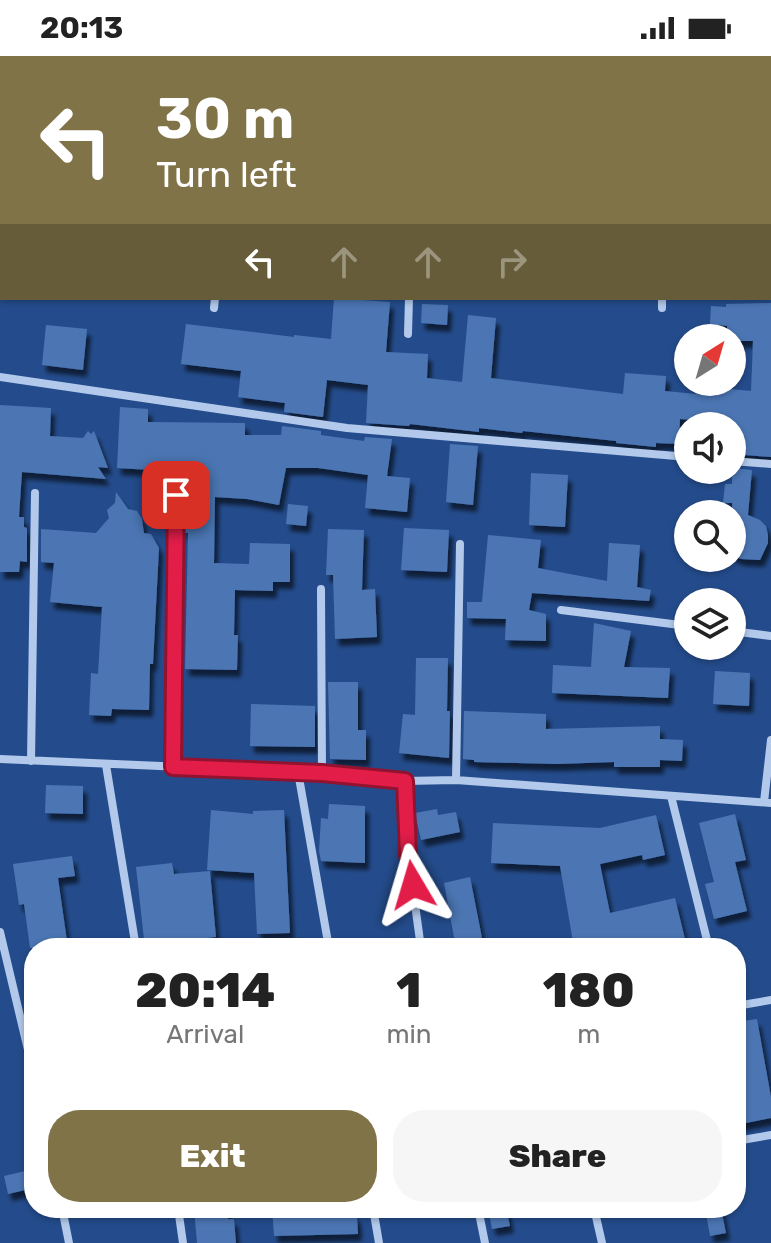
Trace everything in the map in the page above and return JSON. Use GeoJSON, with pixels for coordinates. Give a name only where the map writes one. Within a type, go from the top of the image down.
{"type":"FeatureCollection","features":[{"type":"Feature","properties":{"kind":"street"},"geometry":{"type":"LineString","coordinates":[[408,334],[409,300]]}},
{"type":"Feature","properties":{"kind":"street"},"geometry":{"type":"LineString","coordinates":[[0,377],[347,428],[674,456]]}},
{"type":"Feature","properties":{"kind":"street"},"geometry":{"type":"LineString","coordinates":[[746,462],[771,464]]}},
{"type":"Feature","properties":{"kind":"street"},"geometry":{"type":"LineString","coordinates":[[31,761],[35,493]]}},
{"type":"Feature","properties":{"kind":"street"},"geometry":{"type":"LineString","coordinates":[[173,767],[176,495]]}},
{"type":"Feature","properties":{"kind":"street"},"geometry":{"type":"LineString","coordinates":[[456,780],[460,544]]}},
{"type":"Feature","properties":{"kind":"street"},"geometry":{"type":"LineString","coordinates":[[321,589],[322,773]]}},
{"type":"Feature","properties":{"kind":"street"},"geometry":{"type":"LineString","coordinates":[[561,610],[674,624]]}},
{"type":"Feature","properties":{"kind":"street"},"geometry":{"type":"LineString","coordinates":[[746,633],[771,636]]}},
{"type":"Feature","properties":{"kind":"street"},"geometry":{"type":"LineString","coordinates":[[0,759],[322,773],[405,781],[456,780],[768,802],[771,740]]}},
{"type":"Feature","properties":{"kind":"street"},"geometry":{"type":"LineString","coordinates":[[106,765],[134,938]]}},
{"type":"Feature","properties":{"kind":"street"},"geometry":{"type":"LineString","coordinates":[[298,772],[327,938]]}},
{"type":"Feature","properties":{"kind":"street"},"geometry":{"type":"LineString","coordinates":[[405,781],[408,854],[420,938]]}},
{"type":"Feature","properties":{"kind":"street"},"geometry":{"type":"LineString","coordinates":[[671,796],[706,938]]}},
{"type":"Feature","properties":{"kind":"street"},"geometry":{"type":"LineString","coordinates":[[0,932],[24,1033]]}},
{"type":"Feature","properties":{"kind":"street"},"geometry":{"type":"LineString","coordinates":[[746,1004],[771,1000]]}},
{"type":"Feature","properties":{"kind":"street"},"geometry":{"type":"LineString","coordinates":[[746,1139],[771,1135]]}},
{"type":"Feature","properties":{"kind":"street"},"geometry":{"type":"LineString","coordinates":[[64,1218],[69,1243]]}},
{"type":"Feature","properties":{"kind":"street"},"geometry":{"type":"LineString","coordinates":[[179,1218],[183,1243]]}},
{"type":"Feature","properties":{"kind":"street"},"geometry":{"type":"LineString","coordinates":[[375,1218],[379,1243]]}},
{"type":"Feature","properties":{"kind":"street"},"geometry":{"type":"LineString","coordinates":[[480,1218],[485,1243]]}},
{"type":"Feature","properties":{"kind":"street"},"geometry":{"type":"LineString","coordinates":[[596,1218],[602,1243]]}},
{"type":"Feature","properties":{"kind":"building"},"geometry":{"type":"Polygon","coordinates":[[[334,300],[390,302],[386,352],[428,354],[427,378],[462,382],[468,315],[496,318],[491,378],[623,394],[625,373],[666,376],[665,391],[674,392],[674,396],[746,396],[746,391],[751,391],[753,341],[746,341],[746,324],[710,324],[711,306],[771,303],[771,457],[746,455],[746,412],[674,412],[674,444],[656,443],[656,447],[523,431],[479,428],[479,432],[410,424],[366,423],[368,385],[327,380],[323,417],[284,412],[285,403],[238,397],[241,371],[181,364],[186,324],[331,339],[334,300]]]}},
{"type":"Feature","properties":{"kind":"building"},"geometry":{"type":"Polygon","coordinates":[[[422,304],[448,305],[447,325],[421,323],[422,304]]]}},
{"type":"Feature","properties":{"kind":"building"},"geometry":{"type":"Polygon","coordinates":[[[46,325],[87,329],[83,370],[42,365],[46,325]]]}},
{"type":"Feature","properties":{"kind":"building"},"geometry":{"type":"Polygon","coordinates":[[[0,405],[51,408],[50,436],[83,438],[88,431],[91,434],[94,431],[108,468],[98,467],[106,479],[22,472],[19,517],[24,517],[24,527],[27,528],[27,562],[20,561],[19,572],[0,572],[0,405]]]}},
{"type":"Feature","properties":{"kind":"building"},"geometry":{"type":"Polygon","coordinates":[[[120,407],[148,409],[148,422],[245,423],[245,435],[281,435],[282,426],[364,441],[365,437],[392,439],[387,476],[410,478],[407,512],[365,508],[368,475],[318,468],[286,468],[279,505],[215,497],[214,563],[249,564],[250,543],[290,544],[290,582],[273,582],[273,591],[235,590],[237,670],[185,669],[188,533],[183,533],[182,492],[177,488],[168,490],[168,471],[117,468],[120,407]]]}},
{"type":"Feature","properties":{"kind":"building"},"geometry":{"type":"Polygon","coordinates":[[[450,444],[478,446],[473,505],[446,502],[450,444]]]}},
{"type":"Feature","properties":{"kind":"building"},"geometry":{"type":"Polygon","coordinates":[[[746,469],[752,470],[748,515],[766,526],[768,535],[768,543],[760,560],[746,559],[746,500],[723,500],[725,484],[746,484],[746,469]]]}},
{"type":"Feature","properties":{"kind":"building"},"geometry":{"type":"Polygon","coordinates":[[[531,473],[568,475],[565,527],[529,525],[531,473]]]}},
{"type":"Feature","properties":{"kind":"building"},"geometry":{"type":"Polygon","coordinates":[[[116,492],[128,509],[137,511],[144,533],[151,534],[159,548],[149,710],[112,709],[111,716],[89,715],[91,673],[98,674],[102,607],[50,602],[54,563],[41,562],[41,529],[96,533],[109,518],[107,510],[115,503],[116,492]]]}},
{"type":"Feature","properties":{"kind":"building"},"geometry":{"type":"Polygon","coordinates":[[[288,504],[308,506],[306,526],[286,524],[288,504]]]}},
{"type":"Feature","properties":{"kind":"building"},"geometry":{"type":"Polygon","coordinates":[[[404,528],[449,530],[447,572],[401,570],[404,528]]]}},
{"type":"Feature","properties":{"kind":"building"},"geometry":{"type":"Polygon","coordinates":[[[328,529],[364,530],[362,590],[375,589],[377,637],[335,639],[333,575],[326,575],[328,529]]]}},
{"type":"Feature","properties":{"kind":"building"},"geometry":{"type":"Polygon","coordinates":[[[488,535],[541,540],[538,568],[607,581],[609,543],[640,545],[637,587],[651,590],[649,601],[532,593],[529,610],[546,614],[546,641],[505,640],[506,619],[467,618],[467,602],[482,602],[488,535]]]}},
{"type":"Feature","properties":{"kind":"building"},"geometry":{"type":"Polygon","coordinates":[[[594,623],[631,631],[624,667],[670,668],[668,698],[552,693],[553,665],[591,667],[594,623]]]}},
{"type":"Feature","properties":{"kind":"building"},"geometry":{"type":"Polygon","coordinates":[[[416,658],[448,658],[449,758],[399,753],[403,714],[415,715],[416,658]]]}},
{"type":"Feature","properties":{"kind":"building"},"geometry":{"type":"Polygon","coordinates":[[[715,671],[750,673],[749,706],[713,704],[715,671]]]}},
{"type":"Feature","properties":{"kind":"building"},"geometry":{"type":"Polygon","coordinates":[[[328,682],[358,682],[358,730],[366,730],[366,760],[330,759],[328,682]]]}},
{"type":"Feature","properties":{"kind":"building"},"geometry":{"type":"Polygon","coordinates":[[[251,704],[315,706],[315,747],[250,746],[251,704]]]}},
{"type":"Feature","properties":{"kind":"building"},"geometry":{"type":"Polygon","coordinates":[[[464,711],[546,714],[546,729],[660,726],[660,739],[683,740],[682,761],[660,760],[660,767],[614,767],[614,762],[474,762],[463,759],[464,711]]]}},
{"type":"Feature","properties":{"kind":"building"},"geometry":{"type":"Polygon","coordinates":[[[46,785],[83,786],[83,814],[45,813],[46,785]]]}},
{"type":"Feature","properties":{"kind":"building"},"geometry":{"type":"Polygon","coordinates":[[[329,804],[365,806],[365,863],[321,861],[321,818],[328,819],[329,804]]]}},
{"type":"Feature","properties":{"kind":"building"},"geometry":{"type":"Polygon","coordinates":[[[437,809],[438,815],[456,812],[460,832],[421,840],[415,813],[437,809]]]}},
{"type":"Feature","properties":{"kind":"building"},"geometry":{"type":"Polygon","coordinates":[[[211,810],[253,814],[253,811],[284,810],[290,933],[257,934],[254,873],[207,870],[211,810]]]}},
{"type":"Feature","properties":{"kind":"building"},"geometry":{"type":"Polygon","coordinates":[[[735,814],[746,860],[735,862],[747,911],[714,919],[705,884],[714,882],[699,823],[735,814]]]}},
{"type":"Feature","properties":{"kind":"building"},"geometry":{"type":"Polygon","coordinates":[[[656,815],[665,855],[643,860],[642,855],[600,864],[610,913],[675,898],[685,938],[572,938],[560,866],[491,863],[493,823],[600,828],[656,815]]]}},
{"type":"Feature","properties":{"kind":"building"},"geometry":{"type":"Polygon","coordinates":[[[72,856],[75,876],[58,878],[67,938],[29,938],[24,904],[19,905],[13,864],[72,856]]]}},
{"type":"Feature","properties":{"kind":"building"},"geometry":{"type":"Polygon","coordinates":[[[172,863],[174,874],[210,871],[216,937],[144,938],[136,867],[172,863]]]}},
{"type":"Feature","properties":{"kind":"building"},"geometry":{"type":"Polygon","coordinates":[[[470,877],[482,938],[454,938],[444,883],[470,877]]]}},
{"type":"Feature","properties":{"kind":"building"},"geometry":{"type":"Polygon","coordinates":[[[757,1019],[771,1097],[771,1118],[746,1123],[746,1021],[757,1019]]]}},
{"type":"Feature","properties":{"kind":"building"},"geometry":{"type":"Polygon","coordinates":[[[24,1171],[24,1190],[8,1194],[4,1176],[24,1171]]]}},
{"type":"Feature","properties":{"kind":"building"},"geometry":{"type":"Polygon","coordinates":[[[195,1218],[234,1219],[236,1243],[197,1243],[195,1218]]]}},
{"type":"Feature","properties":{"kind":"building"},"geometry":{"type":"Polygon","coordinates":[[[273,1218],[357,1218],[358,1234],[274,1236],[273,1218]]]}},
{"type":"Feature","properties":{"kind":"building"},"geometry":{"type":"Polygon","coordinates":[[[490,1218],[508,1218],[510,1226],[492,1229],[490,1218]]]}},
{"type":"Feature","properties":{"kind":"building"},"geometry":{"type":"Polygon","coordinates":[[[707,1218],[723,1218],[726,1233],[710,1236],[707,1218]]]}},
{"type":"Feature","properties":{"kind":"route"},"geometry":{"type":"LineString","coordinates":[[176,495],[173,767],[322,773],[405,781],[408,854],[413,885]]}}]}
